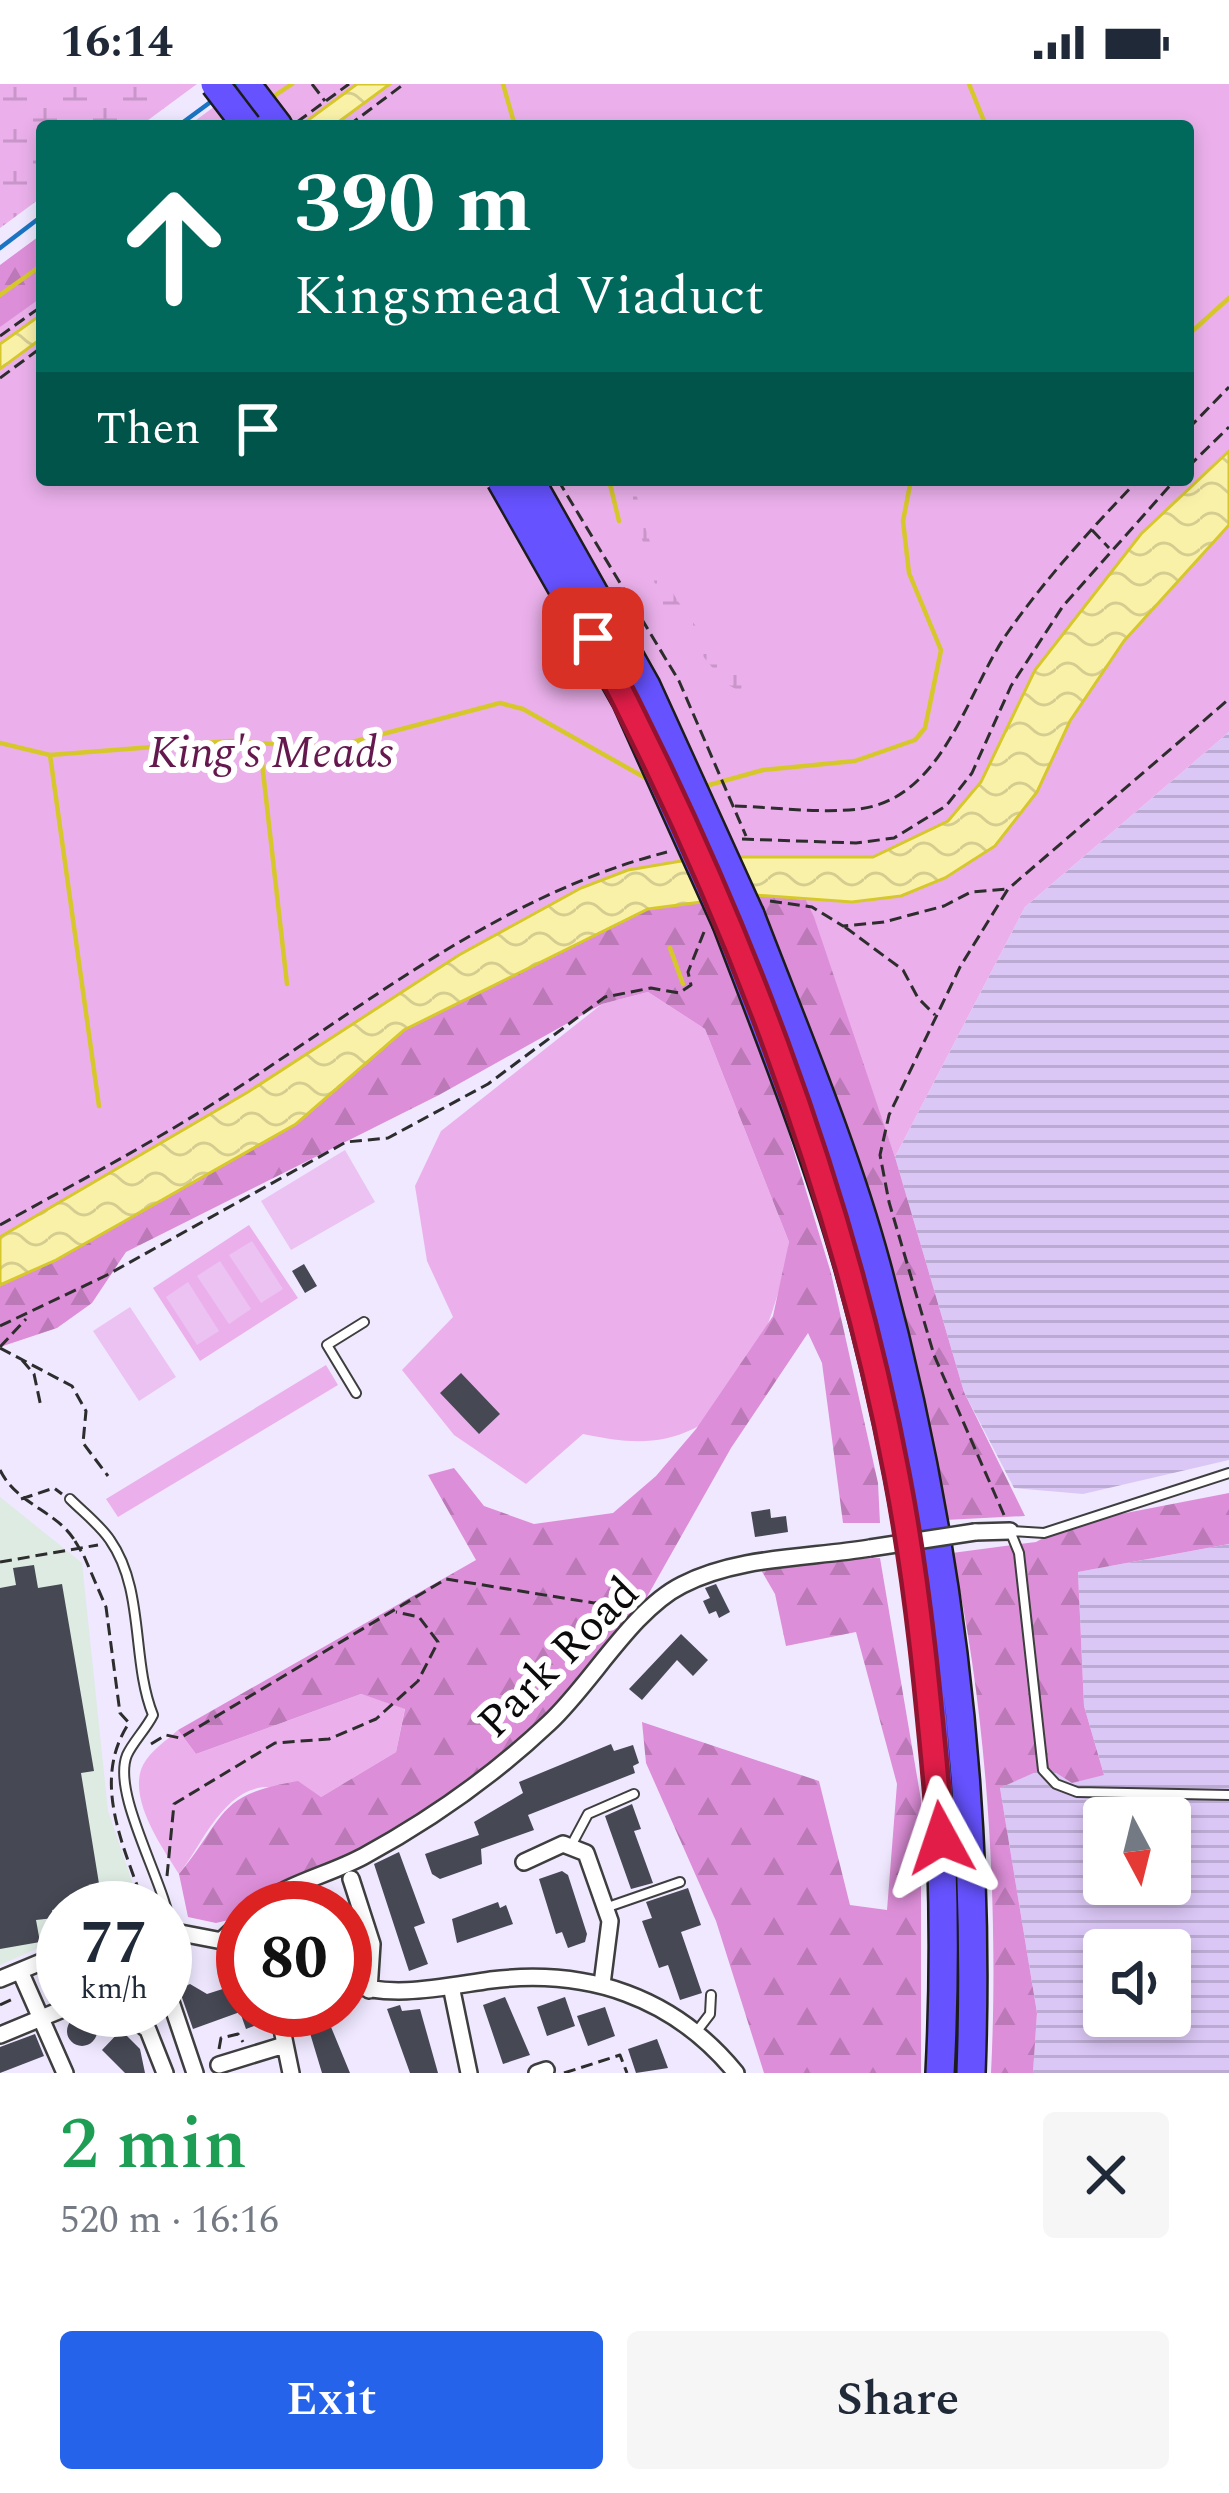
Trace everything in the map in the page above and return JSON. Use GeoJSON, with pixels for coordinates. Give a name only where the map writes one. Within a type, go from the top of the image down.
{"type":"FeatureCollection","features":[{"type":"Feature","properties":{"kind":"highway"},"geometry":{"type":"LineString","coordinates":[[215,84],[242,120]]}},
{"type":"Feature","properties":{"kind":"highway"},"geometry":{"type":"LineString","coordinates":[[246,84],[273,120]]}},
{"type":"Feature","properties":{"kind":"highway"},"geometry":{"type":"LineString","coordinates":[[504,486],[626,700],[737,916],[849,1268],[897,1474],[926,1659],[941,1838],[945,1985],[940,2073]]}},
{"type":"Feature","properties":{"kind":"highway"},"geometry":{"type":"LineString","coordinates":[[533,486],[646,686],[875,1262],[925,1469],[954,1654],[973,1834],[971,2073]]}},
{"type":"Feature","properties":{"kind":"street","name":"Park Road"},"geometry":{"type":"LineString","coordinates":[[306,1881],[359,1859],[470,1789],[552,1720],[654,1606],[681,1585],[788,1557],[1010,1531]]}},
{"type":"Feature","properties":{"kind":"street"},"geometry":{"type":"LineString","coordinates":[[524,1862],[572,1844],[586,1853],[606,1908],[610,1948],[602,1984]]}},
{"type":"Feature","properties":{"kind":"street"},"geometry":{"type":"LineString","coordinates":[[0,1979],[36,1964]]}},
{"type":"Feature","properties":{"kind":"street"},"geometry":{"type":"LineString","coordinates":[[20,1971],[36,2009]]}},
{"type":"Feature","properties":{"kind":"street"},"geometry":{"type":"LineString","coordinates":[[372,1990],[532,1976],[602,1984],[644,1999],[697,2031],[736,2073]]}},
{"type":"Feature","properties":{"kind":"street"},"geometry":{"type":"LineString","coordinates":[[451,1986],[469,2073]]}},
{"type":"Feature","properties":{"kind":"street"},"geometry":{"type":"LineString","coordinates":[[0,2035],[36,2020]]}},
{"type":"Feature","properties":{"kind":"street"},"geometry":{"type":"LineString","coordinates":[[49,2037],[65,2073]]}},
{"type":"Feature","properties":{"kind":"street"},"geometry":{"type":"LineString","coordinates":[[151,2037],[165,2073]]}},
{"type":"Feature","properties":{"kind":"street"},"geometry":{"type":"LineString","coordinates":[[183,2037],[195,2073]]}},
{"type":"Feature","properties":{"kind":"street"},"geometry":{"type":"LineString","coordinates":[[280,2037],[291,2073]]}},
{"type":"Feature","properties":{"kind":"street"},"geometry":{"type":"LineString","coordinates":[[219,2065],[281,2046]]}},
{"type":"Feature","properties":{"kind":"lane"},"geometry":{"type":"LineString","coordinates":[[356,1393],[327,1345],[364,1322]]}},
{"type":"Feature","properties":{"kind":"lane"},"geometry":{"type":"LineString","coordinates":[[1010,1531],[1044,1533],[1229,1473]]}},
{"type":"Feature","properties":{"kind":"lane"},"geometry":{"type":"LineString","coordinates":[[70,1499],[112,1542],[124,1568],[141,1686],[153,1715],[126,1756],[126,1778],[139,1833],[161,1881]]}},
{"type":"Feature","properties":{"kind":"lane"},"geometry":{"type":"LineString","coordinates":[[1010,1531],[1018,1543],[1043,1770],[1057,1784],[1077,1792],[1229,1796]]}},
{"type":"Feature","properties":{"kind":"lane"},"geometry":{"type":"LineString","coordinates":[[572,1844],[588,1814],[634,1794]]}},
{"type":"Feature","properties":{"kind":"lane"},"geometry":{"type":"LineString","coordinates":[[606,1908],[680,1882]]}},
{"type":"Feature","properties":{"kind":"lane"},"geometry":{"type":"LineString","coordinates":[[697,2031],[710,2014],[712,1995]]}},
{"type":"Feature","properties":{"kind":"path"},"geometry":{"type":"LineString","coordinates":[[299,120],[349,84]]}},
{"type":"Feature","properties":{"kind":"path"},"geometry":{"type":"LineString","coordinates":[[356,120],[404,84]]}},
{"type":"Feature","properties":{"kind":"path"},"geometry":{"type":"LineString","coordinates":[[313,85],[325,101]]}},
{"type":"Feature","properties":{"kind":"path"},"geometry":{"type":"LineString","coordinates":[[0,336],[36,310]]}},
{"type":"Feature","properties":{"kind":"path"},"geometry":{"type":"LineString","coordinates":[[0,378],[36,351]]}},
{"type":"Feature","properties":{"kind":"path"},"geometry":{"type":"LineString","coordinates":[[1194,423],[1229,387]]}},
{"type":"Feature","properties":{"kind":"path"},"geometry":{"type":"LineString","coordinates":[[1194,461],[1229,428]]}},
{"type":"Feature","properties":{"kind":"path"},"geometry":{"type":"LineString","coordinates":[[562,486],[679,681],[747,838]]}},
{"type":"Feature","properties":{"kind":"path"},"geometry":{"type":"LineString","coordinates":[[735,806],[872,807],[910,788],[938,754],[1006,635],[1091,528],[1132,486]]}},
{"type":"Feature","properties":{"kind":"path"},"geometry":{"type":"LineString","coordinates":[[728,842],[747,838],[856,843],[894,838],[946,806],[972,773],[1011,686],[1063,605],[1169,486]]}},
{"type":"Feature","properties":{"kind":"path"},"geometry":{"type":"LineString","coordinates":[[1091,528],[1102,545],[1111,549]]}},
{"type":"Feature","properties":{"kind":"path"},"geometry":{"type":"LineString","coordinates":[[1010,1531],[934,1354],[880,1155],[895,1098],[1008,889],[1229,699]]}},
{"type":"Feature","properties":{"kind":"path"},"geometry":{"type":"LineString","coordinates":[[0,1225],[97,1175],[445,950],[533,900],[613,868],[687,849]]}},
{"type":"Feature","properties":{"kind":"path"},"geometry":{"type":"LineString","coordinates":[[843,926],[884,922],[944,906],[971,892],[1008,889]]}},
{"type":"Feature","properties":{"kind":"path"},"geometry":{"type":"LineString","coordinates":[[0,1326],[28,1318],[346,1142],[388,1138],[488,1084],[605,997],[651,988],[679,993],[691,985],[693,950],[737,916],[799,903],[843,926],[903,970],[918,998],[936,1016]]}},
{"type":"Feature","properties":{"kind":"path"},"geometry":{"type":"LineString","coordinates":[[28,1318],[0,1348],[51,1371],[82,1398],[83,1443],[108,1476]]}},
{"type":"Feature","properties":{"kind":"path"},"geometry":{"type":"LineString","coordinates":[[21,1359],[34,1373],[41,1407]]}},
{"type":"Feature","properties":{"kind":"path"},"geometry":{"type":"LineString","coordinates":[[0,1470],[20,1500],[67,1528],[83,1556],[106,1607],[120,1713],[148,1745],[166,1735],[180,1738],[446,1579],[594,1603],[681,1585]]}},
{"type":"Feature","properties":{"kind":"path"},"geometry":{"type":"LineString","coordinates":[[20,1500],[54,1488],[70,1499]]}},
{"type":"Feature","properties":{"kind":"path"},"geometry":{"type":"LineString","coordinates":[[0,1562],[112,1542]]}},
{"type":"Feature","properties":{"kind":"path"},"geometry":{"type":"LineString","coordinates":[[162,1881],[171,1872],[173,1804],[274,1743],[329,1739],[376,1719],[418,1681],[438,1642],[419,1617],[396,1612]]}},
{"type":"Feature","properties":{"kind":"path"},"geometry":{"type":"LineString","coordinates":[[129,1724],[118,1740],[109,1777],[114,1815],[136,1881]]}},
{"type":"Feature","properties":{"kind":"path"},"geometry":{"type":"LineString","coordinates":[[564,2073],[620,2055],[627,2073]]}},
{"type":"Feature","properties":{"kind":"shaded area"},"geometry":{"type":"Polygon","coordinates":[[[1229,732],[1229,1460],[1083,1494],[1014,1488],[964,1392],[895,1157],[1025,907],[1229,732]]]}},
{"type":"Feature","properties":{"kind":"shaded area"},"geometry":{"type":"Polygon","coordinates":[[[345,1150],[375,1202],[291,1250],[261,1201],[345,1150]]]}},
{"type":"Feature","properties":{"kind":"shaded area"},"geometry":{"type":"Polygon","coordinates":[[[252,1241],[283,1289],[261,1303],[229,1255],[252,1241]]]}},
{"type":"Feature","properties":{"kind":"shaded area"},"geometry":{"type":"Polygon","coordinates":[[[220,1261],[251,1309],[229,1324],[197,1276],[220,1261]]]}},
{"type":"Feature","properties":{"kind":"shaded area"},"geometry":{"type":"Polygon","coordinates":[[[188,1282],[219,1331],[197,1345],[166,1297],[188,1282]]]}},
{"type":"Feature","properties":{"kind":"shaded area"},"geometry":{"type":"Polygon","coordinates":[[[130,1307],[176,1377],[139,1401],[93,1331],[130,1307]]]}},
{"type":"Feature","properties":{"kind":"shaded area"},"geometry":{"type":"Polygon","coordinates":[[[0,1497],[82,1563],[108,1811],[132,1881],[36,1881],[36,1949],[0,1965],[0,1497]]]}},
{"type":"Feature","properties":{"kind":"shaded area"},"geometry":{"type":"Polygon","coordinates":[[[1229,1544],[1229,2073],[1033,2073],[1037,2013],[1000,1788],[1047,1766],[1104,1775],[1084,1706],[1078,1572],[1229,1544]]]}},
{"type":"Feature","properties":{"kind":"green space"},"geometry":{"type":"Polygon","coordinates":[[[0,84],[197,84],[148,120],[36,120],[36,201],[0,228],[0,84]]]}},
{"type":"Feature","properties":{"kind":"green space","name":"King's Meads"},"geometry":{"type":"Polygon","coordinates":[[[245,84],[1229,84],[1229,732],[1025,907],[895,1157],[806,900],[705,857],[628,870],[581,888],[459,955],[248,1092],[0,1237],[0,275],[36,247],[36,486],[1194,486],[1194,120],[196,120],[245,84]]]}},
{"type":"Feature","properties":{"kind":"green space"},"geometry":{"type":"Polygon","coordinates":[[[36,238],[36,301],[0,327],[0,265],[36,238]]]}},
{"type":"Feature","properties":{"kind":"green space"},"geometry":{"type":"Polygon","coordinates":[[[627,486],[635,486],[650,541],[671,588],[742,679],[741,692],[725,683],[661,605],[627,486]]]}},
{"type":"Feature","properties":{"kind":"green space"},"geometry":{"type":"Polygon","coordinates":[[[755,895],[806,900],[814,917],[895,1157],[964,1392],[1025,1516],[945,1520],[882,1236],[755,895]]]}},
{"type":"Feature","properties":{"kind":"green space"},"geometry":{"type":"Polygon","coordinates":[[[705,899],[769,1069],[831,1273],[878,1483],[880,1523],[843,1523],[822,1363],[808,1333],[731,1448],[639,1611],[549,1718],[457,1793],[369,1851],[288,1881],[216,1881],[216,1923],[192,1918],[192,1881],[180,1881],[179,1874],[225,1811],[251,1793],[298,1781],[321,1797],[396,1752],[405,1709],[361,1694],[196,1754],[178,1730],[476,1560],[428,1475],[454,1468],[484,1506],[534,1524],[613,1513],[656,1476],[696,1429],[773,1316],[789,1242],[705,1029],[648,992],[602,1004],[439,1095],[126,1252],[92,1303],[57,1328],[0,1347],[0,1285],[56,1260],[296,1124],[404,1030],[648,909],[705,899]]]}},
{"type":"Feature","properties":{"kind":"green space"},"geometry":{"type":"Polygon","coordinates":[[[648,992],[705,1029],[789,1242],[779,1290],[745,1373],[712,1416],[679,1435],[652,1441],[583,1434],[526,1484],[454,1435],[402,1370],[453,1317],[427,1261],[415,1186],[441,1131],[602,1004],[648,992]]]}},
{"type":"Feature","properties":{"kind":"green space"},"geometry":{"type":"Polygon","coordinates":[[[249,1225],[298,1298],[200,1361],[153,1288],[249,1225]]]}},
{"type":"Feature","properties":{"kind":"green space"},"geometry":{"type":"Polygon","coordinates":[[[326,1365],[338,1385],[118,1517],[106,1499],[326,1365]]]}},
{"type":"Feature","properties":{"kind":"green space"},"geometry":{"type":"Polygon","coordinates":[[[1229,1493],[1229,1544],[1078,1572],[1084,1706],[1104,1775],[1072,1783],[1047,1767],[1000,1788],[1037,2013],[1033,2073],[991,2073],[988,1812],[974,1678],[952,1553],[1036,1542],[1069,1524],[1229,1493]]]}},
{"type":"Feature","properties":{"kind":"green space"},"geometry":{"type":"Polygon","coordinates":[[[880,1558],[921,1800],[921,2073],[764,2073],[716,1921],[646,1763],[642,1722],[819,1781],[850,1905],[887,1910],[897,1784],[856,1632],[786,1646],[775,1594],[761,1570],[814,1559],[880,1558]]]}},
{"type":"Feature","properties":{"kind":"green space"},"geometry":{"type":"Polygon","coordinates":[[[361,1694],[405,1708],[396,1752],[321,1797],[264,1787],[236,1798],[214,1821],[179,1874],[149,1822],[139,1792],[143,1765],[154,1750],[178,1730],[196,1754],[361,1694]]]}},
{"type":"Feature","properties":{"kind":"water"},"geometry":{"type":"Polygon","coordinates":[[[357,84],[390,84],[341,120],[308,120],[357,84]]]}},
{"type":"Feature","properties":{"kind":"water"},"geometry":{"type":"Polygon","coordinates":[[[36,318],[36,342],[0,369],[0,344],[36,318]]]}},
{"type":"Feature","properties":{"kind":"water"},"geometry":{"type":"Polygon","coordinates":[[[1229,451],[1229,525],[1124,641],[1070,721],[1037,792],[995,846],[945,878],[901,896],[852,902],[755,895],[648,909],[404,1030],[296,1124],[56,1260],[0,1285],[0,1237],[248,1092],[459,955],[581,888],[628,870],[705,857],[873,857],[948,821],[981,782],[1035,670],[1141,534],[1229,451]]]}},
{"type":"Feature","properties":{"kind":"building"},"geometry":{"type":"Polygon","coordinates":[[[304,1264],[317,1286],[305,1293],[292,1271],[304,1264]]]}},
{"type":"Feature","properties":{"kind":"building"},"geometry":{"type":"Polygon","coordinates":[[[461,1373],[500,1414],[479,1434],[440,1393],[461,1373]]]}},
{"type":"Feature","properties":{"kind":"building"},"geometry":{"type":"Polygon","coordinates":[[[770,1509],[771,1518],[786,1516],[788,1532],[755,1537],[751,1512],[770,1509]]]}},
{"type":"Feature","properties":{"kind":"building"},"geometry":{"type":"Polygon","coordinates":[[[34,1565],[38,1588],[62,1584],[94,1771],[81,1773],[99,1881],[36,1881],[36,1943],[0,1949],[0,1588],[16,1585],[13,1568],[34,1565]]]}},
{"type":"Feature","properties":{"kind":"building"},"geometry":{"type":"Polygon","coordinates":[[[716,1584],[730,1612],[719,1618],[716,1611],[709,1614],[703,1601],[710,1598],[705,1588],[716,1584]]]}},
{"type":"Feature","properties":{"kind":"building"},"geometry":{"type":"Polygon","coordinates":[[[681,1634],[708,1660],[693,1676],[677,1660],[642,1700],[629,1689],[681,1634]]]}},
{"type":"Feature","properties":{"kind":"building"},"geometry":{"type":"Polygon","coordinates":[[[611,1744],[614,1751],[633,1745],[639,1763],[633,1766],[635,1773],[528,1815],[534,1830],[481,1849],[482,1864],[440,1879],[432,1874],[425,1854],[479,1835],[474,1822],[523,1793],[519,1782],[611,1744]]]}},
{"type":"Feature","properties":{"kind":"building"},"geometry":{"type":"Polygon","coordinates":[[[632,1804],[641,1829],[634,1831],[653,1883],[631,1889],[605,1816],[632,1804]]]}},
{"type":"Feature","properties":{"kind":"building"},"geometry":{"type":"Polygon","coordinates":[[[399,1852],[425,1923],[414,1927],[428,1964],[409,1971],[374,1864],[399,1852]]]}},
{"type":"Feature","properties":{"kind":"building"},"geometry":{"type":"Polygon","coordinates":[[[562,1871],[568,1875],[587,1934],[585,1942],[568,1948],[562,1932],[556,1934],[539,1879],[562,1871]]]}},
{"type":"Feature","properties":{"kind":"building"},"geometry":{"type":"Polygon","coordinates":[[[688,1888],[701,1925],[681,1932],[702,1993],[680,2000],[668,1965],[659,1968],[642,1921],[652,1918],[646,1902],[688,1888]]]}},
{"type":"Feature","properties":{"kind":"building"},"geometry":{"type":"Polygon","coordinates":[[[498,1902],[500,1908],[506,1905],[513,1924],[457,1943],[452,1919],[498,1902]]]}},
{"type":"Feature","properties":{"kind":"building"},"geometry":{"type":"Polygon","coordinates":[[[192,1985],[207,1994],[216,1991],[216,2021],[193,2029],[192,1985]]]}},
{"type":"Feature","properties":{"kind":"building"},"geometry":{"type":"Polygon","coordinates":[[[505,1997],[530,2055],[503,2064],[483,2005],[505,1997]]]}},
{"type":"Feature","properties":{"kind":"building"},"geometry":{"type":"Polygon","coordinates":[[[565,1997],[575,2026],[547,2036],[537,2007],[565,1997]]]}},
{"type":"Feature","properties":{"kind":"building"},"geometry":{"type":"Polygon","coordinates":[[[400,2005],[402,2011],[420,2009],[438,2073],[410,2073],[387,2009],[400,2005]]]}},
{"type":"Feature","properties":{"kind":"building"},"geometry":{"type":"Polygon","coordinates":[[[605,2007],[615,2036],[588,2046],[577,2016],[605,2007]]]}},
{"type":"Feature","properties":{"kind":"building"},"geometry":{"type":"Polygon","coordinates":[[[35,2034],[44,2056],[0,2073],[0,2047],[35,2034]]]}},
{"type":"Feature","properties":{"kind":"building"},"geometry":{"type":"Polygon","coordinates":[[[68,2037],[96,2037],[88,2045],[68,2037]]]}},
{"type":"Feature","properties":{"kind":"building"},"geometry":{"type":"Polygon","coordinates":[[[114,2037],[128,2037],[140,2049],[145,2073],[125,2073],[102,2050],[114,2037]]]}},
{"type":"Feature","properties":{"kind":"building"},"geometry":{"type":"Polygon","coordinates":[[[311,2037],[335,2037],[350,2073],[322,2073],[311,2037]]]}},
{"type":"Feature","properties":{"kind":"building"},"geometry":{"type":"Polygon","coordinates":[[[657,2039],[668,2068],[636,2073],[628,2049],[657,2039]]]}},
{"type":"Feature","properties":{"kind":"waterway"},"geometry":{"type":"LineString","coordinates":[[271,98],[292,84]]}},
{"type":"Feature","properties":{"kind":"waterway"},"geometry":{"type":"LineString","coordinates":[[503,84],[513,120]]}},
{"type":"Feature","properties":{"kind":"waterway"},"geometry":{"type":"LineString","coordinates":[[969,84],[984,120]]}},
{"type":"Feature","properties":{"kind":"waterway"},"geometry":{"type":"LineString","coordinates":[[0,295],[36,269]]}},
{"type":"Feature","properties":{"kind":"waterway"},"geometry":{"type":"LineString","coordinates":[[1194,330],[1229,298]]}},
{"type":"Feature","properties":{"kind":"waterway"},"geometry":{"type":"LineString","coordinates":[[610,486],[619,521]]}},
{"type":"Feature","properties":{"kind":"waterway"},"geometry":{"type":"LineString","coordinates":[[702,787],[763,770],[855,761],[915,740],[925,728],[941,650],[909,573],[903,521],[910,486]]}},
{"type":"Feature","properties":{"kind":"waterway"},"geometry":{"type":"LineString","coordinates":[[0,743],[50,755],[230,741],[330,748],[500,703],[523,709],[649,780]]}},
{"type":"Feature","properties":{"kind":"waterway"},"geometry":{"type":"LineString","coordinates":[[260,745],[287,984]]}},
{"type":"Feature","properties":{"kind":"waterway"},"geometry":{"type":"LineString","coordinates":[[50,755],[99,1106]]}},
{"type":"Feature","properties":{"kind":"waterway"},"geometry":{"type":"LineString","coordinates":[[670,948],[683,984]]}},
{"type":"Feature","properties":{"kind":"railway"},"geometry":{"type":"LineString","coordinates":[[186,120],[235,84]]}},
{"type":"Feature","properties":{"kind":"railway"},"geometry":{"type":"LineString","coordinates":[[0,248],[36,221]]}},
{"type":"Feature","properties":{"kind":"route"},"geometry":{"type":"LineString","coordinates":[[593,638],[673,798],[728,924],[849,1268],[897,1474],[926,1659],[941,1838]]}}]}
